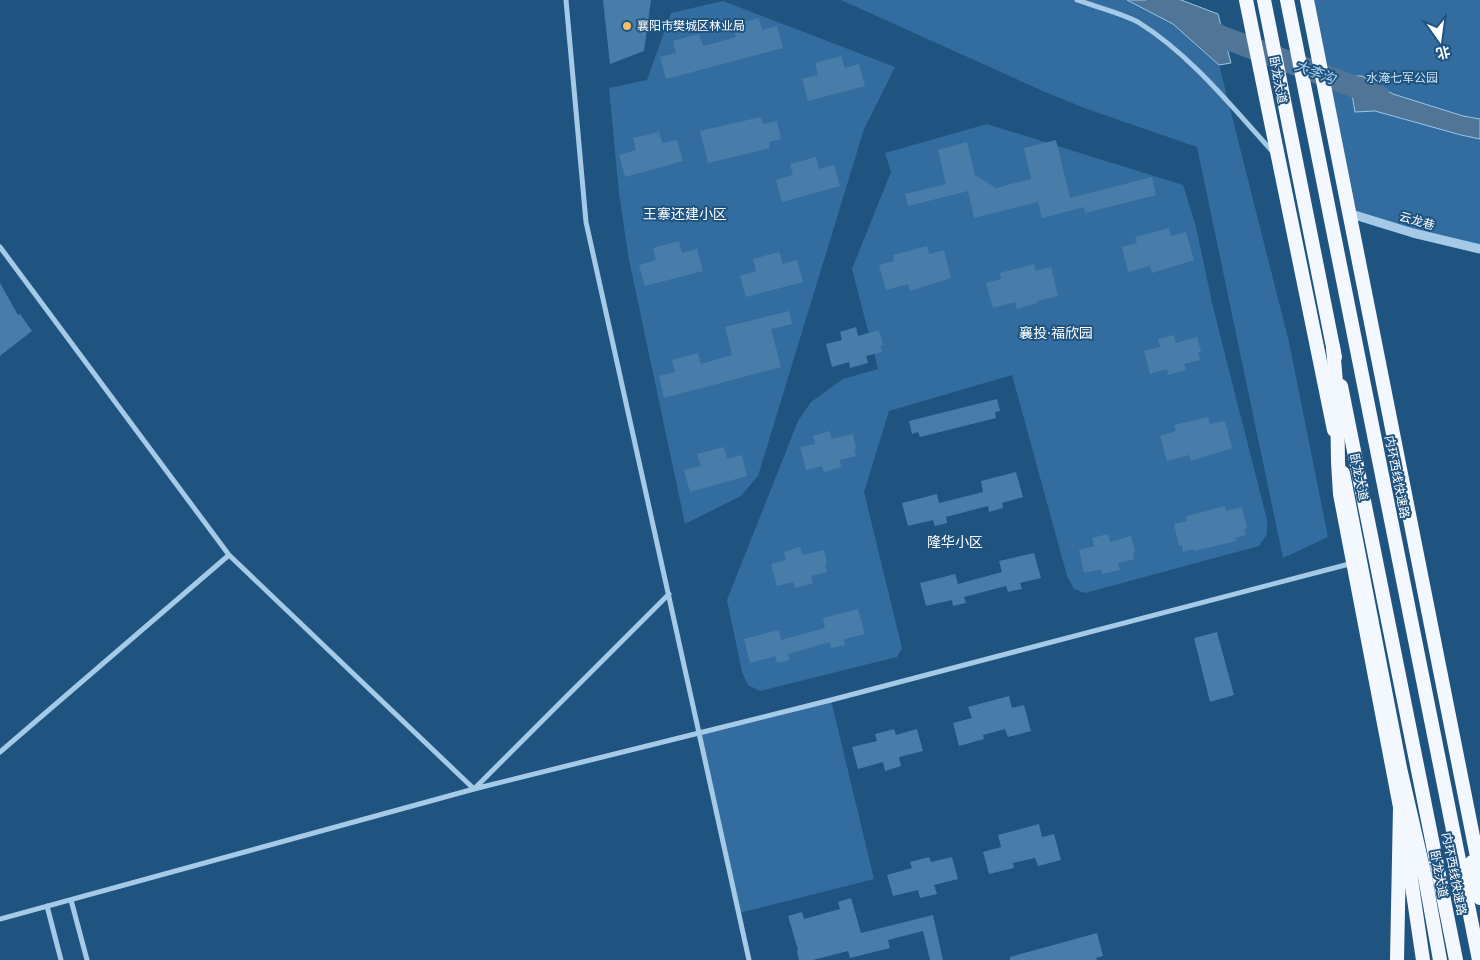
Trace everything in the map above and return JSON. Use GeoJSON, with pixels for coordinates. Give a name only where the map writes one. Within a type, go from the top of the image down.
{"type":"FeatureCollection","features":[{"type":"Feature","properties":{"kind":"highway","name":"内环西线快速路"},"geometry":{"type":"LineString","coordinates":[[1264,0],[1456,960]]}},
{"type":"Feature","properties":{"kind":"highway","name":"内环西线快速路"},"geometry":{"type":"LineString","coordinates":[[1287,0],[1479,960]]}},
{"type":"Feature","properties":{"kind":"highway"},"geometry":{"type":"LineString","coordinates":[[1307,0],[1480,872]]}},
{"type":"Feature","properties":{"kind":"highway","name":"卧龙大道"},"geometry":{"type":"LineString","coordinates":[[1248,6],[1361,561],[1400,768],[1425,877],[1440,960]]}},
{"type":"Feature","properties":{"kind":"highway"},"geometry":{"type":"LineString","coordinates":[[1355,344],[1370,399],[1390,454],[1398,487],[1480,898]]}},
{"type":"Feature","properties":{"kind":"highway"},"geometry":{"type":"LineString","coordinates":[[1333,347],[1337,395],[1340,494],[1400,807],[1423,960]]}},
{"type":"Feature","properties":{"kind":"highway"},"geometry":{"type":"LineString","coordinates":[[1397,960],[1400,807]]}},
{"type":"Feature","properties":{"kind":"street"},"geometry":{"type":"LineString","coordinates":[[566,0],[586,222],[749,960]]}},
{"type":"Feature","properties":{"kind":"street"},"geometry":{"type":"LineString","coordinates":[[1077,0],[1136,21],[1170,45],[1191,64],[1278,158]]}},
{"type":"Feature","properties":{"kind":"street","name":"云龙巷"},"geometry":{"type":"LineString","coordinates":[[1348,213],[1413,233],[1480,249]]}},
{"type":"Feature","properties":{"kind":"street"},"geometry":{"type":"LineString","coordinates":[[0,247],[229,555],[474,789]]}},
{"type":"Feature","properties":{"kind":"street"},"geometry":{"type":"LineString","coordinates":[[0,752],[229,555]]}},
{"type":"Feature","properties":{"kind":"street"},"geometry":{"type":"LineString","coordinates":[[0,919],[474,789],[831,700],[1361,561]]}},
{"type":"Feature","properties":{"kind":"street"},"geometry":{"type":"LineString","coordinates":[[474,789],[669,594]]}},
{"type":"Feature","properties":{"kind":"street"},"geometry":{"type":"LineString","coordinates":[[71,900],[86,960]]}},
{"type":"Feature","properties":{"kind":"street"},"geometry":{"type":"LineString","coordinates":[[47,906],[61,960]]}},
{"type":"Feature","properties":{"kind":"green space"},"geometry":{"type":"Polygon","coordinates":[[[841,0],[1127,0],[1173,24],[1219,65],[1289,342],[1328,537],[1283,558],[1197,147],[1087,109],[1045,92],[841,0]]]}},
{"type":"Feature","properties":{"kind":"green space","name":"水淹七军公园"},"geometry":{"type":"Polygon","coordinates":[[[1307,0],[1480,0],[1480,249],[1348,213],[1307,0]]]}},
{"type":"Feature","properties":{"kind":"green space"},"geometry":{"type":"Polygon","coordinates":[[[723,1],[895,67],[864,129],[758,476],[741,496],[685,524],[628,255],[619,193],[609,88],[647,80],[671,13],[723,1]]]}},
{"type":"Feature","properties":{"kind":"green space"},"geometry":{"type":"Polygon","coordinates":[[[987,124],[1183,185],[1196,227],[1213,307],[1267,520],[1267,534],[1259,546],[1085,593],[1074,589],[1067,576],[1012,375],[889,411],[864,492],[902,648],[897,657],[760,691],[748,685],[742,672],[727,600],[798,421],[811,402],[843,379],[878,369],[852,269],[891,172],[885,153],[987,124]]]}},
{"type":"Feature","properties":{"kind":"green space"},"geometry":{"type":"Polygon","coordinates":[[[831,700],[874,879],[739,913],[699,733],[831,700]]]}},
{"type":"Feature","properties":{"kind":"shaded area"},"geometry":{"type":"Polygon","coordinates":[[[1127,0],[1181,0],[1218,14],[1231,63],[1219,65],[1173,24],[1127,0]]]}},
{"type":"Feature","properties":{"kind":"shaded area"},"geometry":{"type":"Polygon","coordinates":[[[1349,76],[1362,76],[1393,94],[1463,116],[1480,119],[1480,139],[1375,111],[1355,112],[1349,76]]]}},
{"type":"Feature","properties":{"kind":"building","name":"襄阳市樊城区林业局"},"geometry":{"type":"Polygon","coordinates":[[[603,0],[651,0],[644,51],[610,64],[603,0]]]}},
{"type":"Feature","properties":{"kind":"building"},"geometry":{"type":"Polygon","coordinates":[[[759,18],[762,30],[777,26],[783,48],[666,79],[660,57],[676,53],[673,41],[699,34],[703,46],[719,42],[736,37],[733,25],[759,18]]]}},
{"type":"Feature","properties":{"kind":"building"},"geometry":{"type":"Polygon","coordinates":[[[841,56],[845,68],[859,64],[865,86],[808,101],[802,79],[818,75],[815,63],[841,56]]]}},
{"type":"Feature","properties":{"kind":"building"},"geometry":{"type":"Polygon","coordinates":[[[761,117],[763,124],[777,121],[781,139],[769,142],[770,148],[708,163],[700,131],[761,117]]]}},
{"type":"Feature","properties":{"kind":"building"},"geometry":{"type":"Polygon","coordinates":[[[659,132],[662,143],[677,140],[683,161],[625,177],[619,155],[636,150],[633,138],[659,132]]]}},
{"type":"Feature","properties":{"kind":"building"},"geometry":{"type":"Polygon","coordinates":[[[1056,140],[1070,198],[1152,177],[1156,195],[1085,213],[1084,207],[1042,218],[1038,202],[974,218],[968,191],[908,206],[905,194],[946,184],[938,150],[967,142],[975,175],[996,188],[1031,179],[1024,148],[1056,140]]]}},
{"type":"Feature","properties":{"kind":"building"},"geometry":{"type":"Polygon","coordinates":[[[816,157],[819,169],[834,165],[840,186],[782,202],[776,180],[793,175],[790,164],[816,157]]]}},
{"type":"Feature","properties":{"kind":"building"},"geometry":{"type":"Polygon","coordinates":[[[1169,228],[1171,236],[1186,232],[1194,260],[1152,273],[1150,266],[1128,272],[1122,247],[1137,243],[1135,237],[1169,228]]]}},
{"type":"Feature","properties":{"kind":"building"},"geometry":{"type":"Polygon","coordinates":[[[679,241],[682,253],[697,249],[703,271],[645,286],[639,265],[656,260],[653,248],[679,241]]]}},
{"type":"Feature","properties":{"kind":"building"},"geometry":{"type":"Polygon","coordinates":[[[927,246],[929,254],[944,250],[951,278],[910,291],[908,284],[886,290],[879,265],[894,261],[893,255],[927,246]]]}},
{"type":"Feature","properties":{"kind":"building"},"geometry":{"type":"Polygon","coordinates":[[[779,252],[783,264],[797,260],[803,282],[746,297],[740,276],[756,271],[753,259],[779,252]]]}},
{"type":"Feature","properties":{"kind":"building"},"geometry":{"type":"Polygon","coordinates":[[[1034,264],[1036,271],[1051,267],[1058,296],[1037,301],[1037,303],[1017,309],[1015,302],[993,308],[986,283],[1001,279],[1000,273],[1034,264]]]}},
{"type":"Feature","properties":{"kind":"building"},"geometry":{"type":"Polygon","coordinates":[[[0,283],[18,315],[20,314],[32,331],[0,356],[0,283]]]}},
{"type":"Feature","properties":{"kind":"building"},"geometry":{"type":"Polygon","coordinates":[[[789,311],[792,324],[771,329],[781,367],[664,398],[659,376],[675,372],[672,360],[698,353],[701,364],[732,355],[725,327],[789,311]]]}},
{"type":"Feature","properties":{"kind":"building"},"geometry":{"type":"Polygon","coordinates":[[[856,327],[858,336],[879,330],[883,345],[880,345],[882,352],[866,356],[868,363],[850,368],[849,362],[832,367],[826,344],[842,340],[840,332],[856,327]]]}},
{"type":"Feature","properties":{"kind":"building"},"geometry":{"type":"Polygon","coordinates":[[[1174,335],[1176,343],[1197,337],[1201,352],[1198,352],[1200,360],[1184,364],[1186,370],[1168,375],[1167,369],[1150,374],[1144,351],[1160,347],[1158,339],[1174,335]]]}},
{"type":"Feature","properties":{"kind":"building"},"geometry":{"type":"Polygon","coordinates":[[[997,399],[1000,411],[995,412],[996,418],[920,437],[918,432],[912,434],[909,421],[997,399]]]}},
{"type":"Feature","properties":{"kind":"building"},"geometry":{"type":"Polygon","coordinates":[[[1208,417],[1210,424],[1225,421],[1232,448],[1191,461],[1189,455],[1167,461],[1160,436],[1176,431],[1174,425],[1208,417]]]}},
{"type":"Feature","properties":{"kind":"building"},"geometry":{"type":"Polygon","coordinates":[[[829,431],[832,439],[853,434],[856,456],[840,460],[841,467],[824,472],[822,466],[806,470],[800,447],[815,444],[813,436],[829,431]]]}},
{"type":"Feature","properties":{"kind":"building"},"geometry":{"type":"Polygon","coordinates":[[[724,447],[727,459],[742,455],[747,476],[690,492],[684,470],[701,466],[697,454],[724,447]]]}},
{"type":"Feature","properties":{"kind":"building"},"geometry":{"type":"Polygon","coordinates":[[[1016,472],[1023,497],[1002,503],[1003,508],[989,512],[988,506],[946,517],[947,523],[935,526],[933,520],[908,526],[902,503],[937,494],[939,503],[983,492],[981,481],[1016,472]]]}},
{"type":"Feature","properties":{"kind":"building"},"geometry":{"type":"Polygon","coordinates":[[[1225,506],[1226,511],[1242,507],[1247,528],[1244,529],[1246,535],[1235,538],[1236,541],[1183,552],[1182,545],[1179,546],[1174,524],[1187,521],[1186,516],[1225,506]]]}},
{"type":"Feature","properties":{"kind":"building"},"geometry":{"type":"Polygon","coordinates":[[[1108,534],[1110,542],[1131,536],[1135,551],[1133,552],[1134,559],[1118,563],[1120,570],[1102,574],[1101,569],[1084,573],[1079,550],[1094,546],[1092,538],[1108,534]]]}},
{"type":"Feature","properties":{"kind":"building"},"geometry":{"type":"Polygon","coordinates":[[[800,547],[803,555],[824,550],[827,572],[811,576],[813,583],[795,588],[793,582],[777,586],[771,564],[786,560],[784,552],[800,547]]]}},
{"type":"Feature","properties":{"kind":"building"},"geometry":{"type":"Polygon","coordinates":[[[1034,553],[1041,578],[1020,583],[1022,589],[1008,592],[1006,586],[964,597],[966,603],[953,606],[952,600],[926,606],[920,583],[955,574],[958,584],[1002,572],[999,561],[1034,553]]]}},
{"type":"Feature","properties":{"kind":"building"},"geometry":{"type":"Polygon","coordinates":[[[858,609],[865,634],[844,639],[845,645],[831,648],[830,642],[788,654],[789,660],[777,663],[775,656],[750,663],[744,639],[779,630],[781,640],[825,628],[823,618],[858,609]]]}},
{"type":"Feature","properties":{"kind":"building"},"geometry":{"type":"Polygon","coordinates":[[[1217,632],[1234,695],[1210,702],[1194,638],[1217,632]]]}},
{"type":"Feature","properties":{"kind":"building"},"geometry":{"type":"Polygon","coordinates":[[[1009,696],[1012,708],[1024,705],[1031,731],[1008,737],[1005,729],[983,735],[984,739],[959,746],[953,723],[972,718],[968,707],[1009,696]]]}},
{"type":"Feature","properties":{"kind":"building"},"geometry":{"type":"Polygon","coordinates":[[[894,729],[896,735],[917,729],[923,751],[899,757],[901,766],[885,771],[883,762],[858,769],[852,747],[877,741],[875,734],[894,729]]]}},
{"type":"Feature","properties":{"kind":"building"},"geometry":{"type":"Polygon","coordinates":[[[1039,824],[1042,837],[1054,834],[1061,860],[1038,866],[1035,858],[1013,863],[1014,868],[989,874],[983,852],[1001,847],[998,835],[1039,824]]]}},
{"type":"Feature","properties":{"kind":"building"},"geometry":{"type":"Polygon","coordinates":[[[929,857],[931,862],[952,857],[958,879],[934,885],[937,894],[920,898],[918,890],[893,896],[887,875],[912,868],[910,862],[929,857]]]}},
{"type":"Feature","properties":{"kind":"building"},"geometry":{"type":"Polygon","coordinates":[[[851,898],[861,933],[933,915],[943,960],[930,960],[923,931],[888,940],[890,948],[850,958],[848,951],[813,960],[799,960],[788,916],[802,912],[804,919],[840,909],[838,902],[851,898]]]}},
{"type":"Feature","properties":{"kind":"building"},"geometry":{"type":"Polygon","coordinates":[[[1097,933],[1103,956],[1096,958],[1097,960],[1010,960],[1010,957],[1097,933]]]}},
{"type":"Feature","properties":{"kind":"waterway","name":"大李沟"},"geometry":{"type":"LineString","coordinates":[[1157,0],[1220,36],[1379,96]]}},
{"type":"Feature","properties":{"kind":"place","name":"襄阳市樊城区林业局"},"geometry":{"type":"Point","coordinates":[627,26]}},
{"type":"Feature","properties":{"kind":"district","name":"王寨还建小区"},"geometry":{"type":"Point","coordinates":[685,214]}},
{"type":"Feature","properties":{"kind":"district","name":"襄投·福欣园"},"geometry":{"type":"Point","coordinates":[1056,333]}},
{"type":"Feature","properties":{"kind":"district","name":"隆华小区"},"geometry":{"type":"Point","coordinates":[955,542]}}]}
